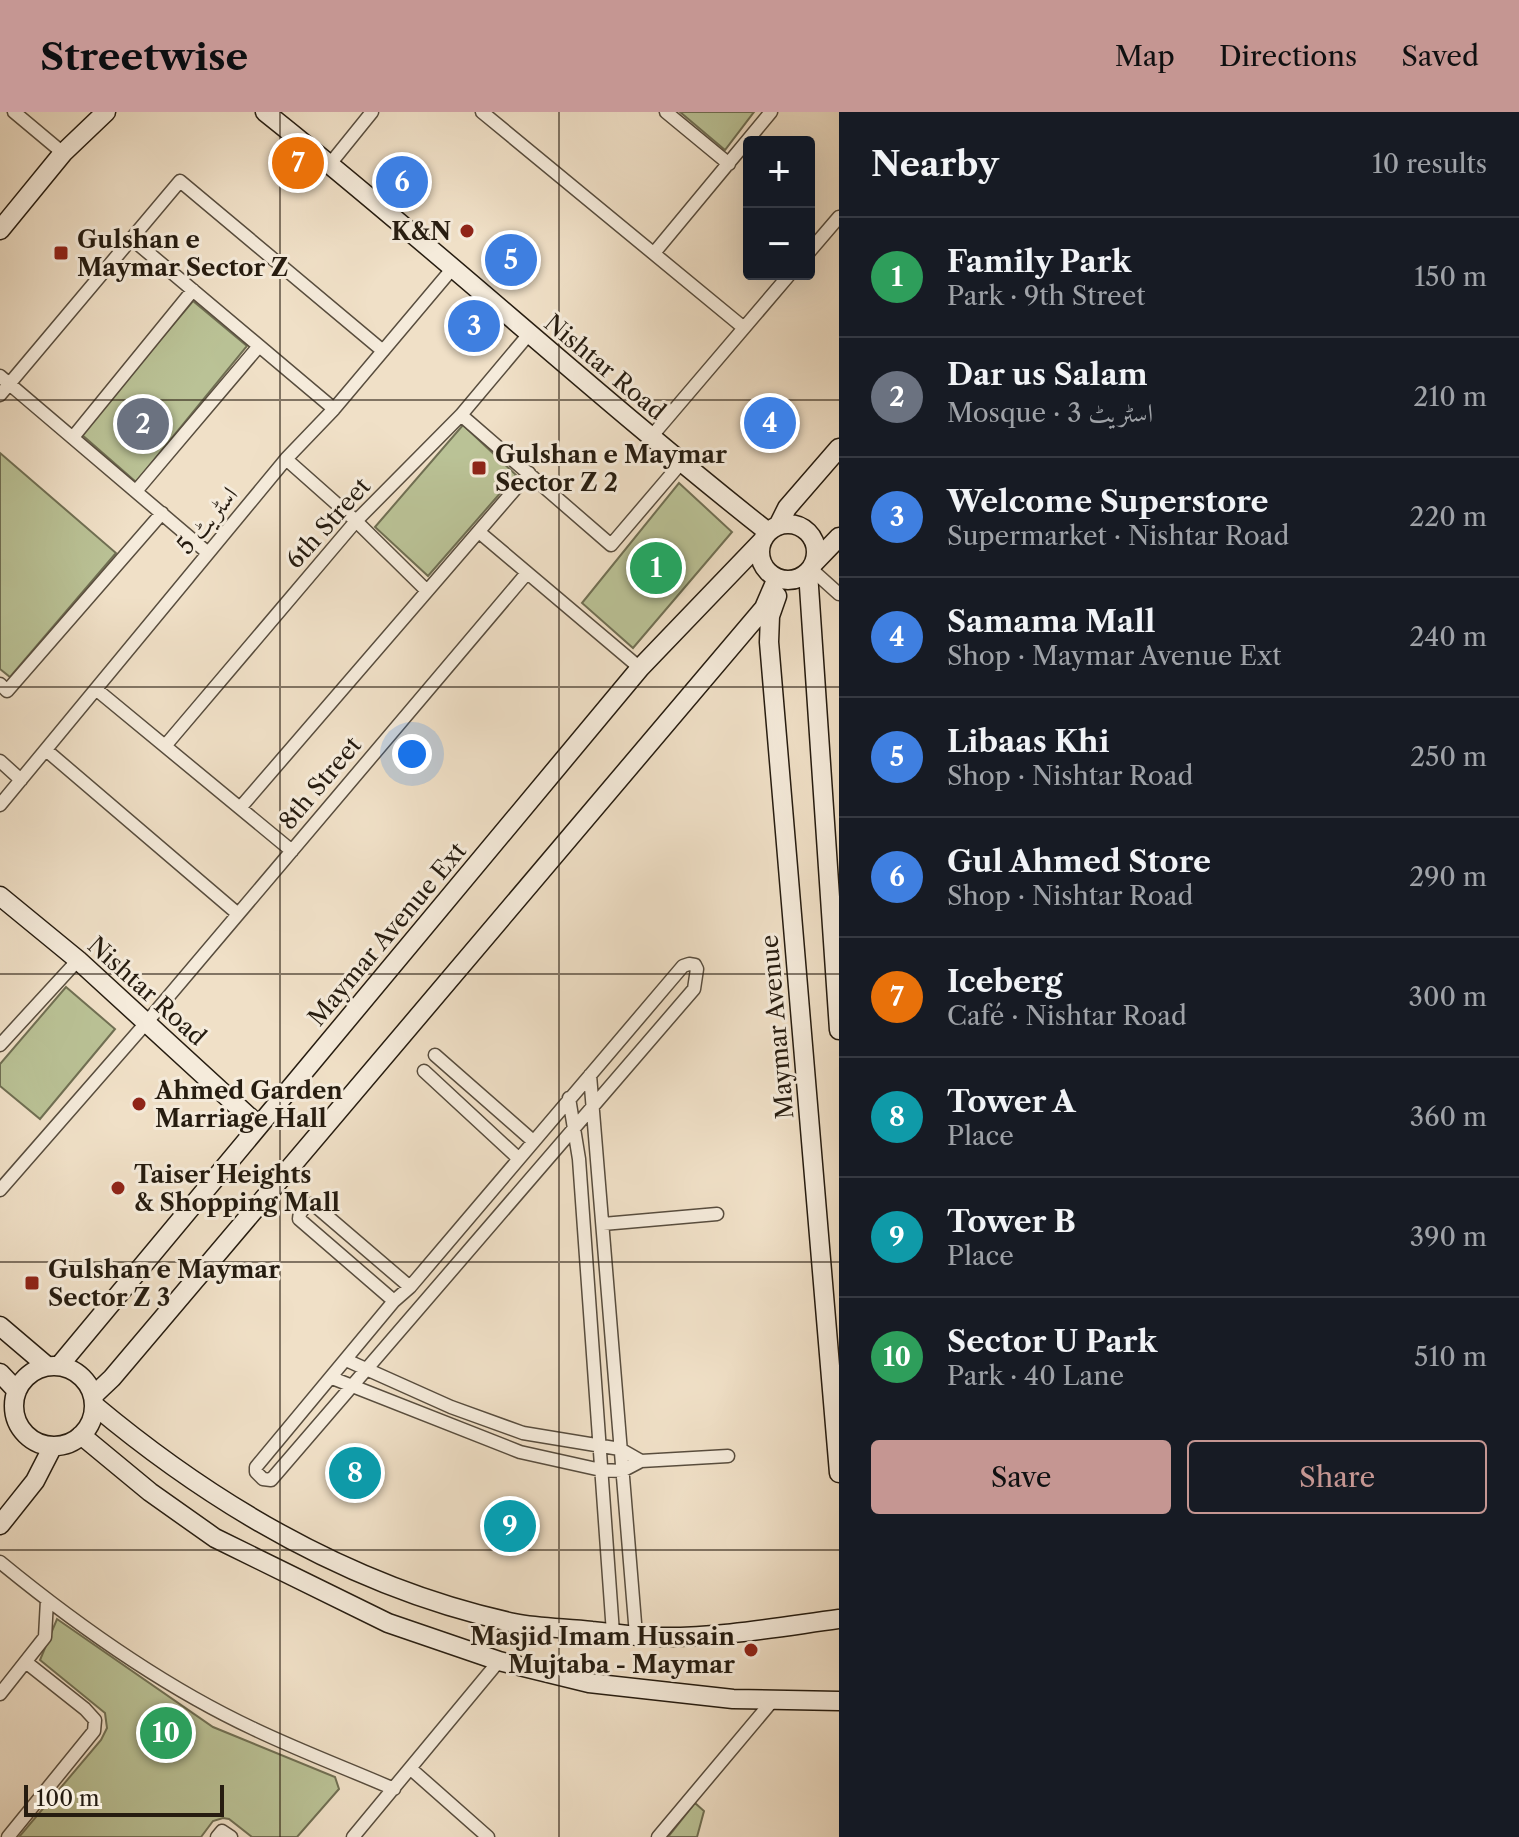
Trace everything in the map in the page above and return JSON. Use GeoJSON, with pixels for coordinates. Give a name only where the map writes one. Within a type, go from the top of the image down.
{"type":"FeatureCollection","features":[{"type":"Feature","properties":{"kind":"main road"},"geometry":{"type":"LineString","coordinates":[[0,230],[63,153],[106,112]]}},
{"type":"Feature","properties":{"kind":"main road","name":"Nishtar Road"},"geometry":{"type":"LineString","coordinates":[[265,112],[681,463],[769,533]]}},
{"type":"Feature","properties":{"kind":"main road","name":"Maymar Avenue Ext"},"geometry":{"type":"LineString","coordinates":[[53,1366],[640,668],[769,533],[839,448]]}},
{"type":"Feature","properties":{"kind":"main road"},"geometry":{"type":"LineString","coordinates":[[839,537],[811,568],[799,578],[780,579],[768,572],[760,552],[769,533],[788,524],[808,532],[816,552],[811,568],[839,1030]]}},
{"type":"Feature","properties":{"kind":"main road"},"geometry":{"type":"LineString","coordinates":[[0,1373],[15,1398],[17,1420],[25,1433],[38,1443],[53,1446],[68,1443],[81,1435],[91,1421],[93,1400],[764,608],[780,579]]}},
{"type":"Feature","properties":{"kind":"main road","name":"Maymar Avenue"},"geometry":{"type":"LineString","coordinates":[[780,579],[770,616],[769,642],[839,1473]]}},
{"type":"Feature","properties":{"kind":"main road","name":"Nishtar Road"},"geometry":{"type":"LineString","coordinates":[[0,896],[78,960],[258,1125]]}},
{"type":"Feature","properties":{"kind":"main road"},"geometry":{"type":"LineString","coordinates":[[0,1326],[53,1366],[74,1371],[86,1382],[93,1400],[138,1442],[188,1478],[290,1540],[369,1578],[451,1607],[517,1624],[658,1637],[730,1633],[839,1619]]}},
{"type":"Feature","properties":{"kind":"main road"},"geometry":{"type":"LineString","coordinates":[[0,1423],[24,1380],[34,1371],[53,1366]]}},
{"type":"Feature","properties":{"kind":"main road"},"geometry":{"type":"LineString","coordinates":[[81,1435],[150,1492],[215,1538],[388,1623],[499,1661],[589,1683],[733,1699],[839,1701]]}},
{"type":"Feature","properties":{"kind":"main road"},"geometry":{"type":"LineString","coordinates":[[0,1525],[35,1481],[53,1446]]}},
{"type":"Feature","properties":{"kind":"street"},"geometry":{"type":"LineString","coordinates":[[14,112],[63,153]]}},
{"type":"Feature","properties":{"kind":"street"},"geometry":{"type":"LineString","coordinates":[[330,164],[372,112]]}},
{"type":"Feature","properties":{"kind":"street"},"geometry":{"type":"LineString","coordinates":[[482,112],[744,328]]}},
{"type":"Feature","properties":{"kind":"street"},"geometry":{"type":"LineString","coordinates":[[666,112],[729,164]]}},
{"type":"Feature","properties":{"kind":"street"},"geometry":{"type":"LineString","coordinates":[[654,253],[771,112]]}},
{"type":"Feature","properties":{"kind":"street"},"geometry":{"type":"LineString","coordinates":[[0,395],[5,380],[180,181],[383,351]]}},
{"type":"Feature","properties":{"kind":"street"},"geometry":{"type":"LineString","coordinates":[[815,245],[839,217]]}},
{"type":"Feature","properties":{"kind":"street"},"geometry":{"type":"LineString","coordinates":[[132,239],[334,409]]}},
{"type":"Feature","properties":{"kind":"street","name":"اسٹریٹ 5"},"geometry":{"type":"LineString","coordinates":[[0,805],[286,459],[334,409],[452,269]]}},
{"type":"Feature","properties":{"kind":"street"},"geometry":{"type":"LineString","coordinates":[[651,437],[785,280]]}},
{"type":"Feature","properties":{"kind":"street"},"geometry":{"type":"LineString","coordinates":[[74,436],[193,290]]}},
{"type":"Feature","properties":{"kind":"street","name":"6th Street"},"geometry":{"type":"LineString","coordinates":[[165,746],[356,521],[461,415],[529,334]]}},
{"type":"Feature","properties":{"kind":"street"},"geometry":{"type":"LineString","coordinates":[[137,490],[259,346]]}},
{"type":"Feature","properties":{"kind":"street"},"geometry":{"type":"LineString","coordinates":[[5,380],[208,553]]}},
{"type":"Feature","properties":{"kind":"street"},"geometry":{"type":"LineString","coordinates":[[461,415],[611,545],[681,463]]}},
{"type":"Feature","properties":{"kind":"street"},"geometry":{"type":"LineString","coordinates":[[286,459],[356,521],[427,591]]}},
{"type":"Feature","properties":{"kind":"street"},"geometry":{"type":"LineString","coordinates":[[240,808],[529,473]]}},
{"type":"Feature","properties":{"kind":"street"},"geometry":{"type":"LineString","coordinates":[[4,688],[162,513]]}},
{"type":"Feature","properties":{"kind":"street"},"geometry":{"type":"LineString","coordinates":[[479,532],[640,668]]}},
{"type":"Feature","properties":{"kind":"street"},"geometry":{"type":"LineString","coordinates":[[811,568],[839,594]]}},
{"type":"Feature","properties":{"kind":"street","name":"8th Street"},"geometry":{"type":"LineString","coordinates":[[0,1190],[146,1023],[527,573]]}},
{"type":"Feature","properties":{"kind":"street"},"geometry":{"type":"LineString","coordinates":[[97,690],[292,851]]}},
{"type":"Feature","properties":{"kind":"street"},"geometry":{"type":"LineString","coordinates":[[46,750],[238,914]]}},
{"type":"Feature","properties":{"kind":"street"},"geometry":{"type":"LineString","coordinates":[[0,761],[21,780]]}},
{"type":"Feature","properties":{"kind":"street"},"geometry":{"type":"LineString","coordinates":[[0,1045],[78,960]]}},
{"type":"Feature","properties":{"kind":"street"},"geometry":{"type":"LineString","coordinates":[[695,965],[698,976],[694,989],[270,1481],[263,1479],[256,1472],[256,1467],[533,1141],[683,966],[695,965]]}},
{"type":"Feature","properties":{"kind":"street"},"geometry":{"type":"LineString","coordinates":[[435,1055],[533,1141]]}},
{"type":"Feature","properties":{"kind":"street"},"geometry":{"type":"LineString","coordinates":[[424,1071],[518,1158]]}},
{"type":"Feature","properties":{"kind":"street"},"geometry":{"type":"LineString","coordinates":[[590,1075],[636,1635]]}},
{"type":"Feature","properties":{"kind":"street"},"geometry":{"type":"LineString","coordinates":[[569,1098],[575,1125],[613,1633]]}},
{"type":"Feature","properties":{"kind":"street"},"geometry":{"type":"LineString","coordinates":[[394,1301],[299,1219],[307,1206],[313,1204],[410,1287]]}},
{"type":"Feature","properties":{"kind":"street"},"geometry":{"type":"LineString","coordinates":[[603,1224],[717,1214]]}},
{"type":"Feature","properties":{"kind":"street"},"geometry":{"type":"LineString","coordinates":[[346,1360],[451,1407],[523,1433],[599,1448],[620,1449],[641,1461]]}},
{"type":"Feature","properties":{"kind":"street"},"geometry":{"type":"LineString","coordinates":[[332,1378],[520,1452],[601,1470],[622,1471],[641,1461],[728,1456]]}},
{"type":"Feature","properties":{"kind":"street"},"geometry":{"type":"LineString","coordinates":[[0,1562],[47,1600],[144,1668],[252,1729],[394,1789]]}},
{"type":"Feature","properties":{"kind":"street"},"geometry":{"type":"LineString","coordinates":[[0,1694],[45,1637],[47,1600]]}},
{"type":"Feature","properties":{"kind":"street"},"geometry":{"type":"LineString","coordinates":[[353,1837],[499,1661]]}},
{"type":"Feature","properties":{"kind":"street"},"geometry":{"type":"LineString","coordinates":[[8,1837],[94,1731],[95,1720],[85,1709],[27,1663]]}},
{"type":"Feature","properties":{"kind":"street"},"geometry":{"type":"LineString","coordinates":[[658,1837],[774,1699]]}},
{"type":"Feature","properties":{"kind":"street"},"geometry":{"type":"LineString","coordinates":[[411,1769],[488,1837]]}},
{"type":"Feature","properties":{"kind":"green space"},"geometry":{"type":"Polygon","coordinates":[[[680,112],[754,112],[725,150],[680,112]]]}},
{"type":"Feature","properties":{"kind":"green space"},"geometry":{"type":"Polygon","coordinates":[[[193,301],[247,346],[136,482],[81,434],[193,301]]]}},
{"type":"Feature","properties":{"kind":"green space"},"geometry":{"type":"Polygon","coordinates":[[[463,425],[516,475],[428,576],[375,527],[463,425]]]}},
{"type":"Feature","properties":{"kind":"green space"},"geometry":{"type":"Polygon","coordinates":[[[0,453],[116,553],[10,677],[0,669],[0,453]]]}},
{"type":"Feature","properties":{"kind":"green space"},"geometry":{"type":"Polygon","coordinates":[[[679,483],[732,532],[633,648],[582,603],[679,483]]]}},
{"type":"Feature","properties":{"kind":"green space"},"geometry":{"type":"Polygon","coordinates":[[[66,987],[115,1029],[40,1119],[0,1086],[0,1064],[66,987]]]}},
{"type":"Feature","properties":{"kind":"green space"},"geometry":{"type":"Polygon","coordinates":[[[57,1619],[213,1727],[335,1777],[339,1789],[297,1837],[252,1837],[229,1819],[223,1818],[213,1821],[201,1837],[19,1837],[101,1740],[107,1728],[105,1713],[40,1660],[57,1619]]]}},
{"type":"Feature","properties":{"kind":"green space"},"geometry":{"type":"Polygon","coordinates":[[[695,1803],[704,1811],[697,1837],[668,1837],[695,1803]]]}},
{"type":"Feature","properties":{"kind":"place","name":"Iceberg"},"geometry":{"type":"Point","coordinates":[298,163]}},
{"type":"Feature","properties":{"kind":"place","name":"Gul Ahmed Store"},"geometry":{"type":"Point","coordinates":[402,182]}},
{"type":"Feature","properties":{"kind":"place","name":"K&N"},"geometry":{"type":"Point","coordinates":[467,231]}},
{"type":"Feature","properties":{"kind":"place","name":"Gulshan e Maymar Sector Z"},"geometry":{"type":"Point","coordinates":[61,253]}},
{"type":"Feature","properties":{"kind":"place","name":"Libaas Khi"},"geometry":{"type":"Point","coordinates":[511,260]}},
{"type":"Feature","properties":{"kind":"place","name":"Welcome Superstore"},"geometry":{"type":"Point","coordinates":[474,326]}},
{"type":"Feature","properties":{"kind":"place","name":"Samama Mall"},"geometry":{"type":"Point","coordinates":[770,423]}},
{"type":"Feature","properties":{"kind":"place","name":"Dar us Salam"},"geometry":{"type":"Point","coordinates":[143,424]}},
{"type":"Feature","properties":{"kind":"place","name":"Gulshan e Maymar Sector Z 2"},"geometry":{"type":"Point","coordinates":[479,468]}},
{"type":"Feature","properties":{"kind":"place","name":"Family Park"},"geometry":{"type":"Point","coordinates":[656,568]}},
{"type":"Feature","properties":{"kind":"place","name":"Ahmed Garden Marriage Hall"},"geometry":{"type":"Point","coordinates":[139,1104]}},
{"type":"Feature","properties":{"kind":"place","name":"Taiser Heights & Shopping Mall"},"geometry":{"type":"Point","coordinates":[118,1188]}},
{"type":"Feature","properties":{"kind":"place","name":"Gulshan e Maymar Sector Z 3"},"geometry":{"type":"Point","coordinates":[32,1283]}},
{"type":"Feature","properties":{"kind":"place","name":"Tower A"},"geometry":{"type":"Point","coordinates":[355,1473]}},
{"type":"Feature","properties":{"kind":"place","name":"Tower B"},"geometry":{"type":"Point","coordinates":[510,1526]}},
{"type":"Feature","properties":{"kind":"place","name":"Masjid Imam Hussain Mujtaba - Maymar"},"geometry":{"type":"Point","coordinates":[751,1650]}},
{"type":"Feature","properties":{"kind":"place","name":"Sector U Park"},"geometry":{"type":"Point","coordinates":[166,1733]}}]}
